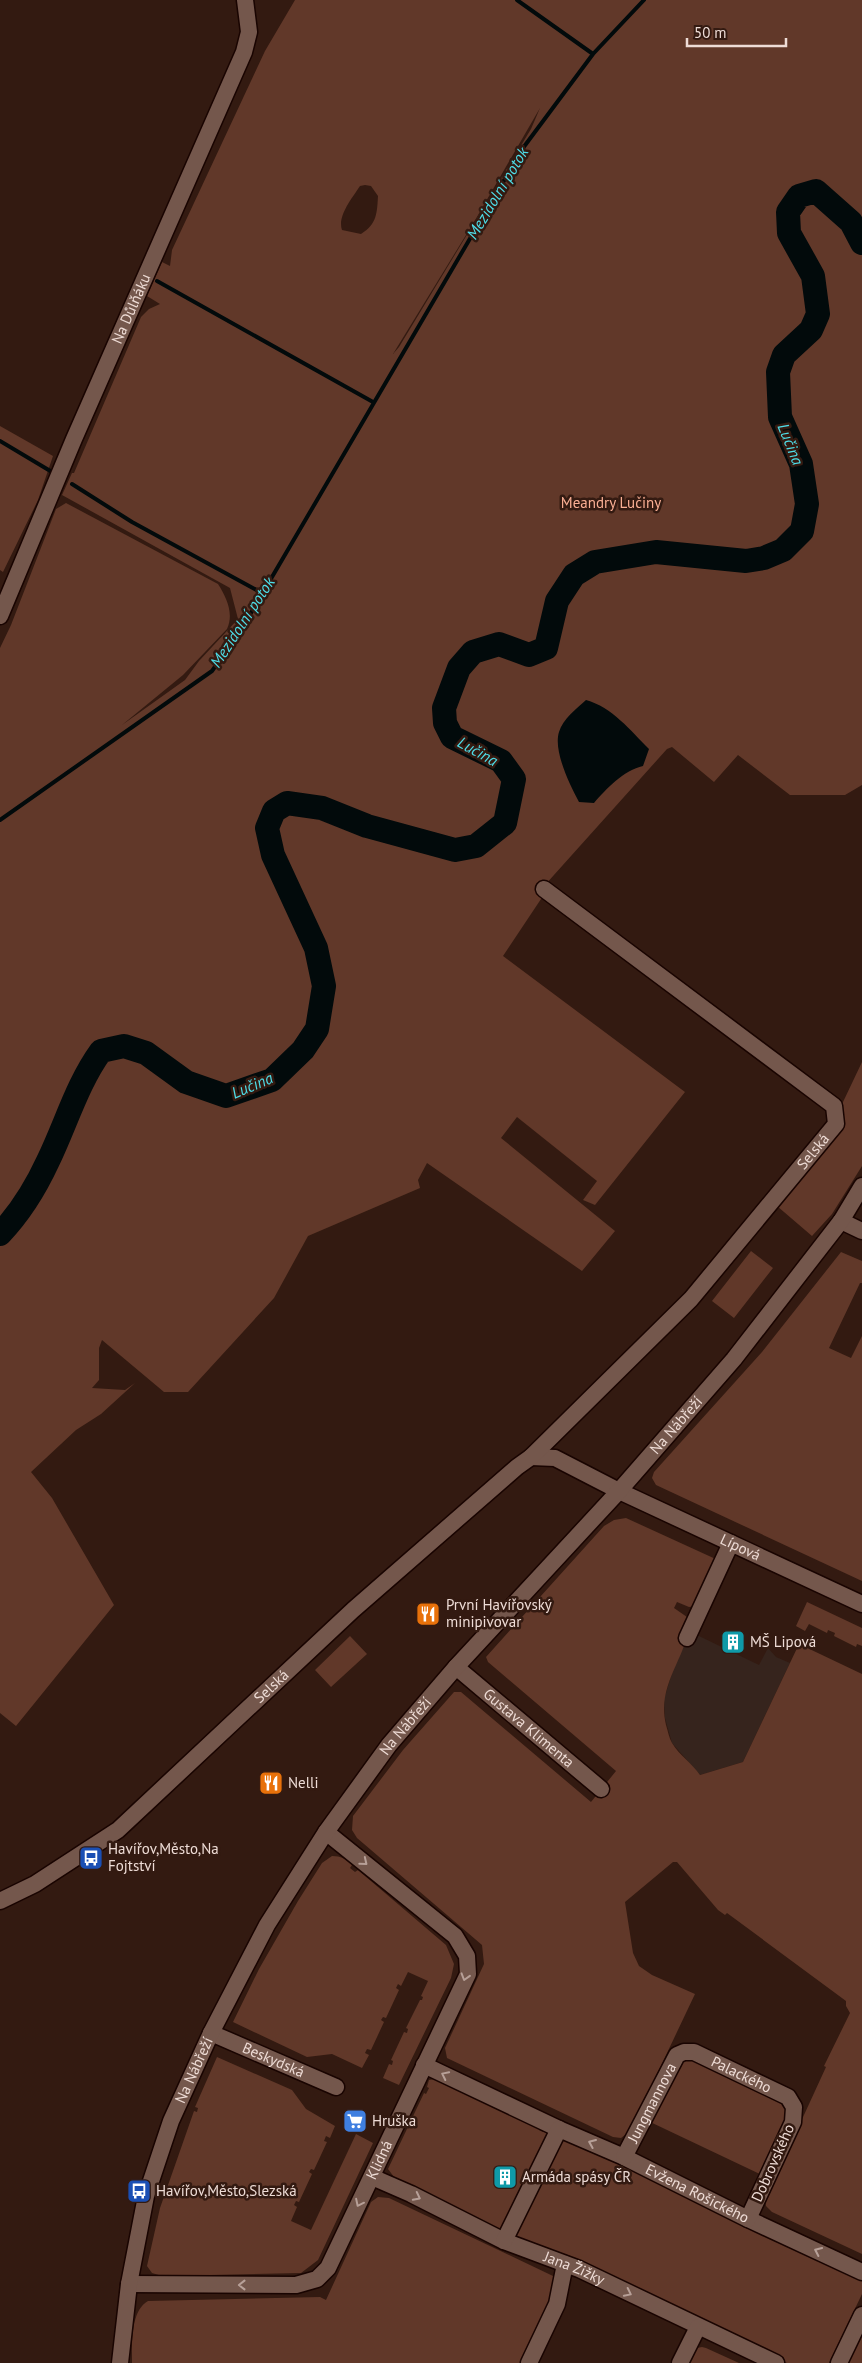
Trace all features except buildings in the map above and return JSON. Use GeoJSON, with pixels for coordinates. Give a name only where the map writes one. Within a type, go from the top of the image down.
{"type":"FeatureCollection","features":[{"type":"Feature","properties":{"kind":"street","name":"Na Důlňáku"},"geometry":{"type":"LineString","coordinates":[[0,616],[74,439],[244,52],[249,32],[245,0]]}},
{"type":"Feature","properties":{"kind":"street","name":"Selská"},"geometry":{"type":"LineString","coordinates":[[0,1901],[35,1884],[118,1830],[354,1610],[516,1467],[531,1457],[691,1299],[836,1124],[834,1106],[544,889]]}},
{"type":"Feature","properties":{"kind":"street","name":"Na Nábřeží"},"geometry":{"type":"LineString","coordinates":[[120,2363],[129,2284],[146,2196],[171,2121],[211,2033],[267,1925],[326,1832],[389,1745],[456,1667],[619,1491],[734,1359],[840,1221],[862,1186]]}},
{"type":"Feature","properties":{"kind":"street"},"geometry":{"type":"LineString","coordinates":[[840,1221],[862,1231]]}},
{"type":"Feature","properties":{"kind":"street"},"geometry":{"type":"LineString","coordinates":[[531,1457],[555,1458],[619,1491]]}},
{"type":"Feature","properties":{"kind":"street","name":"Lípová"},"geometry":{"type":"LineString","coordinates":[[619,1491],[862,1604]]}},
{"type":"Feature","properties":{"kind":"street"},"geometry":{"type":"LineString","coordinates":[[687,1638],[731,1543]]}},
{"type":"Feature","properties":{"kind":"street","name":"Gustava Klimenta"},"geometry":{"type":"LineString","coordinates":[[456,1667],[601,1789]]}},
{"type":"Feature","properties":{"kind":"street","name":"Klidná"},"geometry":{"type":"LineString","coordinates":[[129,2284],[296,2285],[317,2279],[328,2268],[372,2177],[396,2121],[468,1974],[467,1956],[455,1936],[326,1832]]}},
{"type":"Feature","properties":{"kind":"street","name":"Beskydská"},"geometry":{"type":"LineString","coordinates":[[211,2033],[336,2087]]}},
{"type":"Feature","properties":{"kind":"street","name":"Palackého"},"geometry":{"type":"LineString","coordinates":[[684,2052],[694,2052],[788,2097],[794,2107]]}},
{"type":"Feature","properties":{"kind":"street","name":"Jungmannova"},"geometry":{"type":"LineString","coordinates":[[624,2157],[677,2055],[684,2052]]}},
{"type":"Feature","properties":{"kind":"street","name":"Evžena Rošického"},"geometry":{"type":"LineString","coordinates":[[424,2065],[559,2129],[624,2157],[748,2219],[862,2272]]}},
{"type":"Feature","properties":{"kind":"street","name":"Dobrovského"},"geometry":{"type":"LineString","coordinates":[[748,2219],[793,2122],[794,2107]]}},
{"type":"Feature","properties":{"kind":"street"},"geometry":{"type":"LineString","coordinates":[[504,2241],[559,2129]]}},
{"type":"Feature","properties":{"kind":"street","name":"Jana Žižky"},"geometry":{"type":"LineString","coordinates":[[372,2177],[411,2194],[504,2241],[579,2269],[776,2363]]}},
{"type":"Feature","properties":{"kind":"street"},"geometry":{"type":"LineString","coordinates":[[529,2363],[557,2304],[565,2264]]}},
{"type":"Feature","properties":{"kind":"street"},"geometry":{"type":"LineString","coordinates":[[839,2363],[862,2315]]}},
{"type":"Feature","properties":{"kind":"street"},"geometry":{"type":"LineString","coordinates":[[680,2363],[698,2326]]}},
{"type":"Feature","properties":{"kind":"shaded area"},"geometry":{"type":"Polygon","coordinates":[[[586,700],[613,714],[649,749],[643,766],[622,776],[594,803],[579,802],[563,768],[558,749],[561,727],[570,714],[586,700]]]}},
{"type":"Feature","properties":{"kind":"shaded area"},"geometry":{"type":"Polygon","coordinates":[[[699,1636],[759,1665],[768,1648],[776,1657],[790,1663],[743,1762],[700,1775],[672,1743],[665,1718],[664,1699],[673,1670],[687,1638],[699,1636]]]}},
{"type":"Feature","properties":{"kind":"green space","name":"Meandry Lučiny"},"geometry":{"type":"Polygon","coordinates":[[[295,0],[862,0],[862,785],[845,795],[790,795],[738,755],[714,782],[672,747],[667,749],[545,885],[543,896],[503,956],[685,1092],[595,1205],[583,1200],[597,1181],[517,1117],[501,1138],[615,1231],[582,1271],[427,1163],[418,1180],[420,1188],[308,1236],[274,1298],[188,1392],[164,1392],[102,1340],[99,1348],[99,1380],[92,1388],[125,1390],[135,1383],[101,1414],[76,1430],[31,1472],[52,1498],[114,1605],[16,1726],[0,1713],[0,648],[11,625],[56,509],[66,503],[218,584],[230,612],[227,629],[183,675],[122,725],[185,680],[199,661],[238,619],[230,588],[62,495],[72,473],[74,473],[141,317],[149,309],[160,304],[147,296],[162,262],[170,266],[172,250],[265,51],[295,0]],[[540,108],[474,222],[393,354],[399,347],[531,129],[540,108]],[[360,186],[346,207],[342,219],[342,230],[361,234],[373,222],[378,196],[371,186],[360,186]]]}},
{"type":"Feature","properties":{"kind":"green space"},"geometry":{"type":"Polygon","coordinates":[[[0,426],[53,456],[38,500],[3,572],[0,570],[0,426]]]}},
{"type":"Feature","properties":{"kind":"green space"},"geometry":{"type":"Polygon","coordinates":[[[862,1062],[862,1166],[832,1214],[812,1236],[777,1206],[843,1127],[843,1102],[862,1062]]]}},
{"type":"Feature","properties":{"kind":"green space"},"geometry":{"type":"Polygon","coordinates":[[[751,1251],[773,1268],[734,1318],[712,1301],[751,1251]]]}},
{"type":"Feature","properties":{"kind":"green space"},"geometry":{"type":"Polygon","coordinates":[[[841,1252],[862,1261],[862,1283],[860,1283],[829,1348],[851,1358],[862,1336],[862,1581],[656,1485],[652,1478],[654,1472],[762,1352],[841,1252]]]}},
{"type":"Feature","properties":{"kind":"green space"},"geometry":{"type":"Polygon","coordinates":[[[626,1518],[720,1561],[695,1606],[689,1607],[677,1602],[674,1608],[687,1617],[688,1629],[686,1641],[670,1680],[664,1709],[666,1725],[672,1743],[700,1775],[743,1762],[799,1644],[862,1674],[862,2254],[772,2212],[766,2206],[765,2200],[826,2067],[824,2066],[850,2013],[846,2006],[846,2001],[727,1913],[725,1915],[718,1910],[677,1862],[673,1862],[625,1902],[633,1953],[639,1966],[652,1975],[695,1994],[630,2131],[621,2138],[613,2137],[447,2058],[445,2048],[484,1964],[482,1945],[357,1838],[352,1830],[353,1816],[403,1750],[454,1692],[461,1692],[591,1802],[616,1771],[488,1662],[486,1657],[604,1526],[614,1520],[626,1518]]]}},
{"type":"Feature","properties":{"kind":"green space"},"geometry":{"type":"Polygon","coordinates":[[[807,1602],[862,1628],[862,1646],[857,1644],[856,1647],[834,1636],[835,1633],[828,1630],[827,1633],[809,1624],[805,1631],[796,1626],[807,1602]]]}},
{"type":"Feature","properties":{"kind":"green space"},"geometry":{"type":"Polygon","coordinates":[[[350,1636],[367,1654],[331,1687],[315,1670],[350,1636]]]}},
{"type":"Feature","properties":{"kind":"green space"},"geometry":{"type":"Polygon","coordinates":[[[332,1856],[341,1857],[348,1861],[352,1865],[350,1868],[355,1872],[358,1870],[446,1945],[454,1964],[451,1978],[399,2085],[383,2078],[389,2064],[392,2065],[393,2061],[391,2060],[404,2032],[407,2033],[408,2029],[406,2028],[420,2000],[422,2000],[423,1997],[421,1996],[428,1981],[408,1972],[401,1986],[398,1984],[396,1988],[399,1990],[386,2018],[383,2017],[381,2020],[384,2022],[371,2050],[367,2049],[365,2053],[369,2055],[362,2068],[332,2054],[307,2057],[233,2022],[259,1969],[298,1901],[322,1863],[332,1856]]]}},
{"type":"Feature","properties":{"kind":"green space"},"geometry":{"type":"Polygon","coordinates":[[[217,2057],[292,2090],[306,2109],[335,2126],[330,2138],[326,2136],[324,2141],[327,2142],[314,2170],[311,2169],[309,2172],[312,2174],[299,2202],[296,2201],[294,2205],[297,2207],[291,2221],[311,2230],[356,2134],[373,2143],[318,2260],[301,2273],[162,2276],[152,2273],[147,2266],[160,2208],[194,2111],[197,2112],[198,2108],[195,2107],[217,2057]]]}},
{"type":"Feature","properties":{"kind":"green space"},"geometry":{"type":"Polygon","coordinates":[[[686,2058],[700,2059],[787,2101],[791,2122],[764,2176],[646,2120],[674,2063],[686,2058]]]}},
{"type":"Feature","properties":{"kind":"green space"},"geometry":{"type":"Polygon","coordinates":[[[435,2079],[541,2127],[539,2130],[543,2132],[545,2129],[543,2128],[841,2268],[840,2271],[862,2280],[862,2294],[829,2363],[787,2363],[522,2241],[394,2177],[388,2169],[424,2093],[426,2094],[429,2088],[427,2087],[429,2080],[435,2079]]]}},
{"type":"Feature","properties":{"kind":"green space"},"geometry":{"type":"Polygon","coordinates":[[[378,2197],[389,2198],[553,2276],[556,2288],[521,2363],[132,2363],[132,2338],[135,2320],[142,2306],[148,2301],[320,2297],[326,2300],[371,2202],[378,2197]]]}},
{"type":"Feature","properties":{"kind":"green space"},"geometry":{"type":"Polygon","coordinates":[[[862,2321],[862,2363],[842,2363],[862,2321]]]}},
{"type":"Feature","properties":{"kind":"green space"},"geometry":{"type":"Polygon","coordinates":[[[702,2347],[739,2363],[687,2363],[697,2348],[702,2347]]]}},
{"type":"Feature","properties":{"kind":"waterway"},"geometry":{"type":"LineString","coordinates":[[517,0],[593,54]]}},
{"type":"Feature","properties":{"kind":"waterway","name":"Mezidolní potok"},"geometry":{"type":"LineString","coordinates":[[0,820],[212,671],[241,630],[523,148],[593,54],[644,0]]}},
{"type":"Feature","properties":{"kind":"waterway","name":"Lučina"},"geometry":{"type":"LineString","coordinates":[[0,1234],[27,1200],[38,1181],[78,1091],[101,1051],[124,1046],[146,1053],[186,1082],[226,1096],[272,1080],[303,1050],[317,1029],[324,986],[316,948],[273,855],[267,828],[274,811],[287,803],[322,808],[367,826],[455,850],[476,846],[505,823],[514,779],[501,761],[452,737],[445,723],[444,708],[459,668],[473,652],[499,644],[529,655],[546,648],[557,601],[574,575],[595,562],[656,552],[746,561],[764,558],[783,550],[802,531],[807,504],[801,464],[780,417],[778,372],[784,355],[811,330],[818,314],[813,276],[789,233],[788,212],[799,196],[816,191],[851,222],[862,243]]}},
{"type":"Feature","properties":{"kind":"waterway","name":"Mezidolní potok"},"geometry":{"type":"LineString","coordinates":[[157,281],[373,402]]}},
{"type":"Feature","properties":{"kind":"waterway"},"geometry":{"type":"LineString","coordinates":[[0,441],[52,472]]}},
{"type":"Feature","properties":{"kind":"waterway"},"geometry":{"type":"LineString","coordinates":[[72,484],[132,522],[262,593]]}},
{"type":"Feature","properties":{"kind":"place","name":"První Havířovský minipivovar"},"geometry":{"type":"Point","coordinates":[428,1614]}},
{"type":"Feature","properties":{"kind":"place","name":"MŠ Lipová"},"geometry":{"type":"Point","coordinates":[733,1642]}},
{"type":"Feature","properties":{"kind":"place","name":"Nelli"},"geometry":{"type":"Point","coordinates":[271,1783]}},
{"type":"Feature","properties":{"kind":"place","name":"Havířov,Město,Na Fojtství"},"geometry":{"type":"Point","coordinates":[91,1858]}},
{"type":"Feature","properties":{"kind":"place","name":"Hruška"},"geometry":{"type":"Point","coordinates":[355,2121]}},
{"type":"Feature","properties":{"kind":"place","name":"Armáda spásy ČR"},"geometry":{"type":"Point","coordinates":[505,2177]}},
{"type":"Feature","properties":{"kind":"place","name":"Havířov,Město,Slezská"},"geometry":{"type":"Point","coordinates":[139,2191]}}]}
